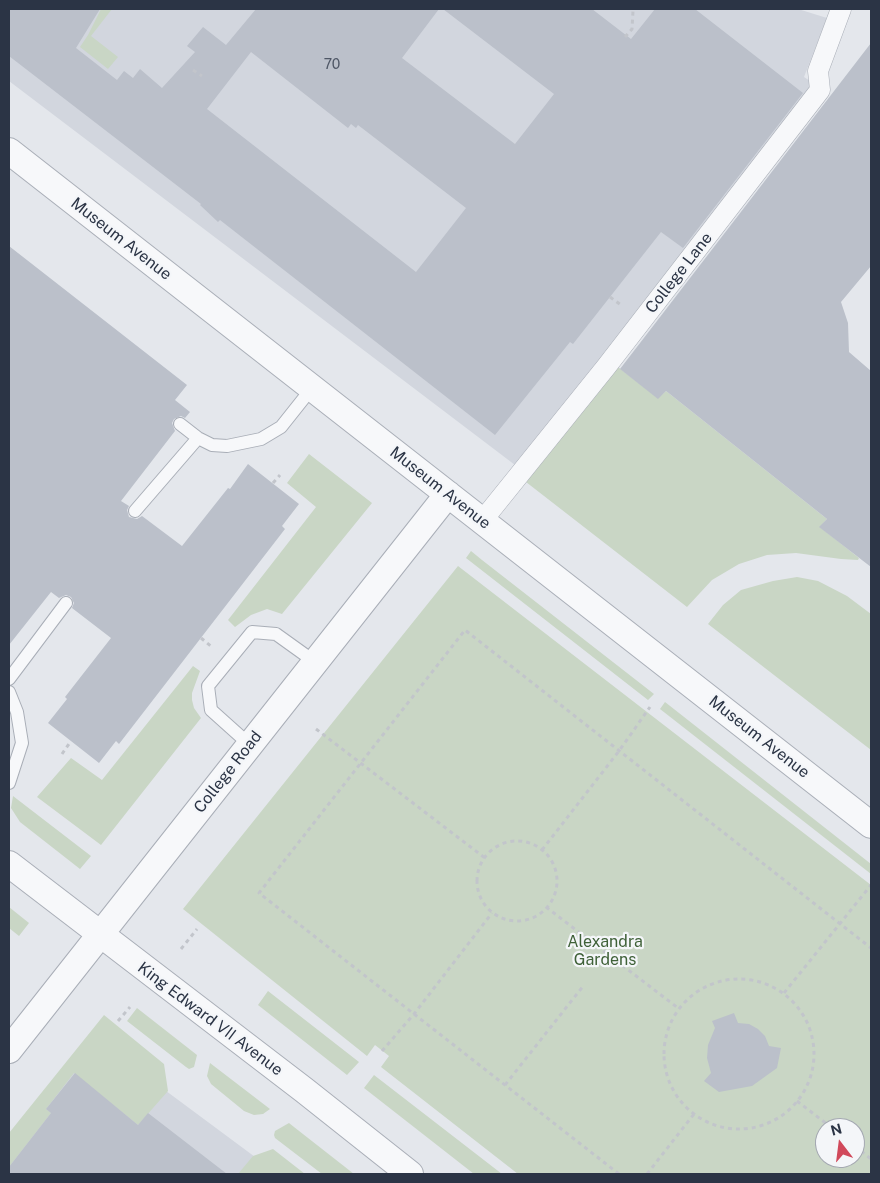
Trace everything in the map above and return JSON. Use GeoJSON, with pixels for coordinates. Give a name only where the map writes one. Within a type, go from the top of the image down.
{"type":"FeatureCollection","features":[{"type":"Feature","properties":{"kind":"street","name":"College Lane"},"geometry":{"type":"LineString","coordinates":[[482,521],[606,368],[820,90],[818,71],[841,9]]}},
{"type":"Feature","properties":{"kind":"street","name":"Museum Avenue"},"geometry":{"type":"LineString","coordinates":[[9,151],[871,824]]}},
{"type":"Feature","properties":{"kind":"street","name":"College Road"},"geometry":{"type":"LineString","coordinates":[[9,1050],[448,494]]}},
{"type":"Feature","properties":{"kind":"street","name":"King Edward VII Avenue"},"geometry":{"type":"LineString","coordinates":[[9,864],[304,1090],[410,1174]]}},
{"type":"Feature","properties":{"kind":"lane"},"geometry":{"type":"LineString","coordinates":[[180,424],[198,438],[212,445],[226,446],[261,439],[280,427],[312,388]]}},
{"type":"Feature","properties":{"kind":"lane"},"geometry":{"type":"LineString","coordinates":[[135,511],[198,438]]}},
{"type":"Feature","properties":{"kind":"lane"},"geometry":{"type":"LineString","coordinates":[[9,680],[66,603]]}},
{"type":"Feature","properties":{"kind":"lane"},"geometry":{"type":"LineString","coordinates":[[250,745],[211,710],[208,686],[252,632],[276,634],[315,662]]}},
{"type":"Feature","properties":{"kind":"lane"},"geometry":{"type":"LineString","coordinates":[[9,692],[17,712],[22,742],[9,783]]}},
{"type":"Feature","properties":{"kind":"path"},"geometry":{"type":"LineString","coordinates":[[625,37],[632,29],[633,10]]}},
{"type":"Feature","properties":{"kind":"path"},"geometry":{"type":"LineString","coordinates":[[193,70],[202,76]]}},
{"type":"Feature","properties":{"kind":"path"},"geometry":{"type":"LineString","coordinates":[[273,484],[280,475]]}},
{"type":"Feature","properties":{"kind":"path"},"geometry":{"type":"LineString","coordinates":[[619,1174],[259,893],[465,630],[871,948]]}},
{"type":"Feature","properties":{"kind":"path"},"geometry":{"type":"LineString","coordinates":[[201,638],[218,652]]}},
{"type":"Feature","properties":{"kind":"path"},"geometry":{"type":"LineString","coordinates":[[542,850],[619,751],[650,707]]}},
{"type":"Feature","properties":{"kind":"path"},"geometry":{"type":"LineString","coordinates":[[316,729],[484,858]]}},
{"type":"Feature","properties":{"kind":"path"},"geometry":{"type":"LineString","coordinates":[[62,754],[71,741]]}},
{"type":"Feature","properties":{"kind":"path"},"geometry":{"type":"LineString","coordinates":[[518,841],[531,844],[542,850],[551,860],[556,873],[556,887],[552,900],[532,918],[518,921],[504,919],[492,913],[484,904],[478,887],[479,868],[484,858],[494,848],[505,843],[518,841]]}},
{"type":"Feature","properties":{"kind":"path"},"geometry":{"type":"LineString","coordinates":[[784,993],[871,885]]}},
{"type":"Feature","properties":{"kind":"path"},"geometry":{"type":"LineString","coordinates":[[546,907],[678,1008]]}},
{"type":"Feature","properties":{"kind":"path"},"geometry":{"type":"LineString","coordinates":[[382,1050],[414,1014],[492,913]]}},
{"type":"Feature","properties":{"kind":"path"},"geometry":{"type":"LineString","coordinates":[[181,949],[197,929]]}},
{"type":"Feature","properties":{"kind":"path"},"geometry":{"type":"LineString","coordinates":[[740,978],[763,982],[784,993],[800,1010],[810,1031],[814,1054],[810,1077],[797,1101],[783,1114],[762,1125],[738,1129],[715,1125],[694,1114],[677,1097],[665,1069],[663,1053],[667,1030],[678,1008],[695,992],[716,982],[740,978]]}},
{"type":"Feature","properties":{"kind":"path"},"geometry":{"type":"LineString","coordinates":[[505,1085],[584,984]]}},
{"type":"Feature","properties":{"kind":"path"},"geometry":{"type":"LineString","coordinates":[[118,1021],[130,1007]]}},
{"type":"Feature","properties":{"kind":"path"},"geometry":{"type":"LineString","coordinates":[[797,1101],[819,1118]]}},
{"type":"Feature","properties":{"kind":"path"},"geometry":{"type":"LineString","coordinates":[[647,1174],[694,1114]]}},
{"type":"Feature","properties":{"kind":"shaded area"},"geometry":{"type":"Polygon","coordinates":[[[9,9],[798,9],[827,18],[804,77],[816,85],[515,465],[9,81],[9,9]]]}},
{"type":"Feature","properties":{"kind":"shaded area"},"geometry":{"type":"Polygon","coordinates":[[[92,1036],[278,1174],[9,1174],[9,1140],[92,1036]]]}},
{"type":"Feature","properties":{"kind":"green space"},"geometry":{"type":"Polygon","coordinates":[[[101,9],[112,9],[91,36],[118,57],[108,69],[80,47],[101,9]]]}},
{"type":"Feature","properties":{"kind":"green space"},"geometry":{"type":"Polygon","coordinates":[[[618,367],[658,398],[666,391],[827,519],[820,527],[859,558],[858,560],[796,553],[767,555],[739,564],[712,580],[687,607],[526,482],[618,367]]]}},
{"type":"Feature","properties":{"kind":"green space"},"geometry":{"type":"Polygon","coordinates":[[[309,454],[372,503],[282,614],[267,609],[251,615],[235,627],[228,620],[316,507],[287,483],[309,454]]]}},
{"type":"Feature","properties":{"kind":"green space"},"geometry":{"type":"Polygon","coordinates":[[[471,551],[654,694],[648,700],[466,558],[471,551]]]}},
{"type":"Feature","properties":{"kind":"green space","name":"Alexandra Gardens"},"geometry":{"type":"Polygon","coordinates":[[[458,566],[871,885],[871,1174],[518,1174],[381,1067],[389,1056],[375,1045],[367,1056],[183,909],[458,566]]]}},
{"type":"Feature","properties":{"kind":"green space"},"geometry":{"type":"Polygon","coordinates":[[[797,577],[818,581],[847,596],[871,614],[871,750],[708,624],[723,605],[741,590],[773,581],[797,577]]]}},
{"type":"Feature","properties":{"kind":"green space"},"geometry":{"type":"Polygon","coordinates":[[[193,666],[200,671],[192,693],[192,700],[194,708],[201,718],[101,845],[37,797],[71,758],[102,780],[193,666]]]}},
{"type":"Feature","properties":{"kind":"green space"},"geometry":{"type":"Polygon","coordinates":[[[665,702],[871,864],[871,874],[660,709],[665,702]]]}},
{"type":"Feature","properties":{"kind":"green space"},"geometry":{"type":"Polygon","coordinates":[[[13,796],[91,856],[80,869],[20,822],[11,808],[13,796]]]}},
{"type":"Feature","properties":{"kind":"green space"},"geometry":{"type":"Polygon","coordinates":[[[9,907],[29,923],[19,936],[9,928],[9,907]]]}},
{"type":"Feature","properties":{"kind":"green space"},"geometry":{"type":"Polygon","coordinates":[[[268,991],[359,1062],[347,1075],[258,1005],[268,991]]]}},
{"type":"Feature","properties":{"kind":"green space"},"geometry":{"type":"Polygon","coordinates":[[[137,1008],[197,1055],[194,1067],[189,1069],[186,1067],[127,1021],[137,1008]]]}},
{"type":"Feature","properties":{"kind":"green space"},"geometry":{"type":"Polygon","coordinates":[[[104,1015],[164,1064],[168,1091],[138,1125],[74,1073],[46,1109],[51,1113],[9,1167],[9,1133],[104,1015]]]}},
{"type":"Feature","properties":{"kind":"green space"},"geometry":{"type":"Polygon","coordinates":[[[210,1063],[270,1109],[263,1114],[254,1115],[244,1111],[211,1084],[207,1076],[210,1063]]]}},
{"type":"Feature","properties":{"kind":"green space"},"geometry":{"type":"Polygon","coordinates":[[[374,1075],[502,1174],[474,1174],[364,1088],[374,1075]]]}},
{"type":"Feature","properties":{"kind":"green space"},"geometry":{"type":"Polygon","coordinates":[[[289,1123],[354,1174],[322,1174],[275,1138],[275,1131],[289,1123]]]}},
{"type":"Feature","properties":{"kind":"green space"},"geometry":{"type":"Polygon","coordinates":[[[273,1149],[305,1174],[238,1174],[253,1156],[273,1149]]]}},
{"type":"Feature","properties":{"kind":"building"},"geometry":{"type":"Polygon","coordinates":[[[9,9],[100,9],[76,48],[117,80],[124,71],[133,78],[140,69],[162,88],[195,52],[187,46],[203,27],[226,45],[256,9],[439,9],[402,58],[515,144],[554,94],[443,9],[592,9],[631,39],[655,9],[695,9],[803,93],[683,248],[661,232],[573,344],[570,342],[495,435],[220,220],[218,222],[201,204],[9,56],[9,9]],[[251,52],[207,109],[416,272],[466,208],[358,125],[356,128],[351,124],[348,128],[251,52]]]}},
{"type":"Feature","properties":{"kind":"building"},"geometry":{"type":"Polygon","coordinates":[[[871,43],[871,266],[841,302],[848,323],[849,352],[871,371],[871,567],[819,527],[827,519],[666,391],[658,399],[620,369],[871,43]]]}},
{"type":"Feature","properties":{"kind":"building"},"geometry":{"type":"Polygon","coordinates":[[[9,246],[187,385],[175,400],[190,412],[185,418],[181,416],[174,419],[172,423],[175,431],[121,501],[129,506],[127,510],[129,517],[137,519],[142,516],[182,546],[228,488],[230,489],[248,464],[299,504],[282,526],[285,529],[119,744],[116,741],[99,763],[48,723],[67,699],[65,697],[111,638],[72,608],[74,603],[71,597],[66,595],[59,598],[51,592],[9,645],[9,246]]]}},
{"type":"Feature","properties":{"kind":"building"},"geometry":{"type":"Polygon","coordinates":[[[734,1013],[738,1023],[749,1024],[758,1029],[765,1036],[769,1046],[781,1048],[777,1068],[752,1086],[719,1092],[704,1081],[711,1073],[707,1058],[708,1045],[715,1028],[712,1021],[734,1013]]]}},
{"type":"Feature","properties":{"kind":"building"},"geometry":{"type":"Polygon","coordinates":[[[75,1073],[138,1125],[148,1113],[227,1174],[9,1174],[9,1167],[51,1113],[46,1109],[75,1073]]]}}]}
